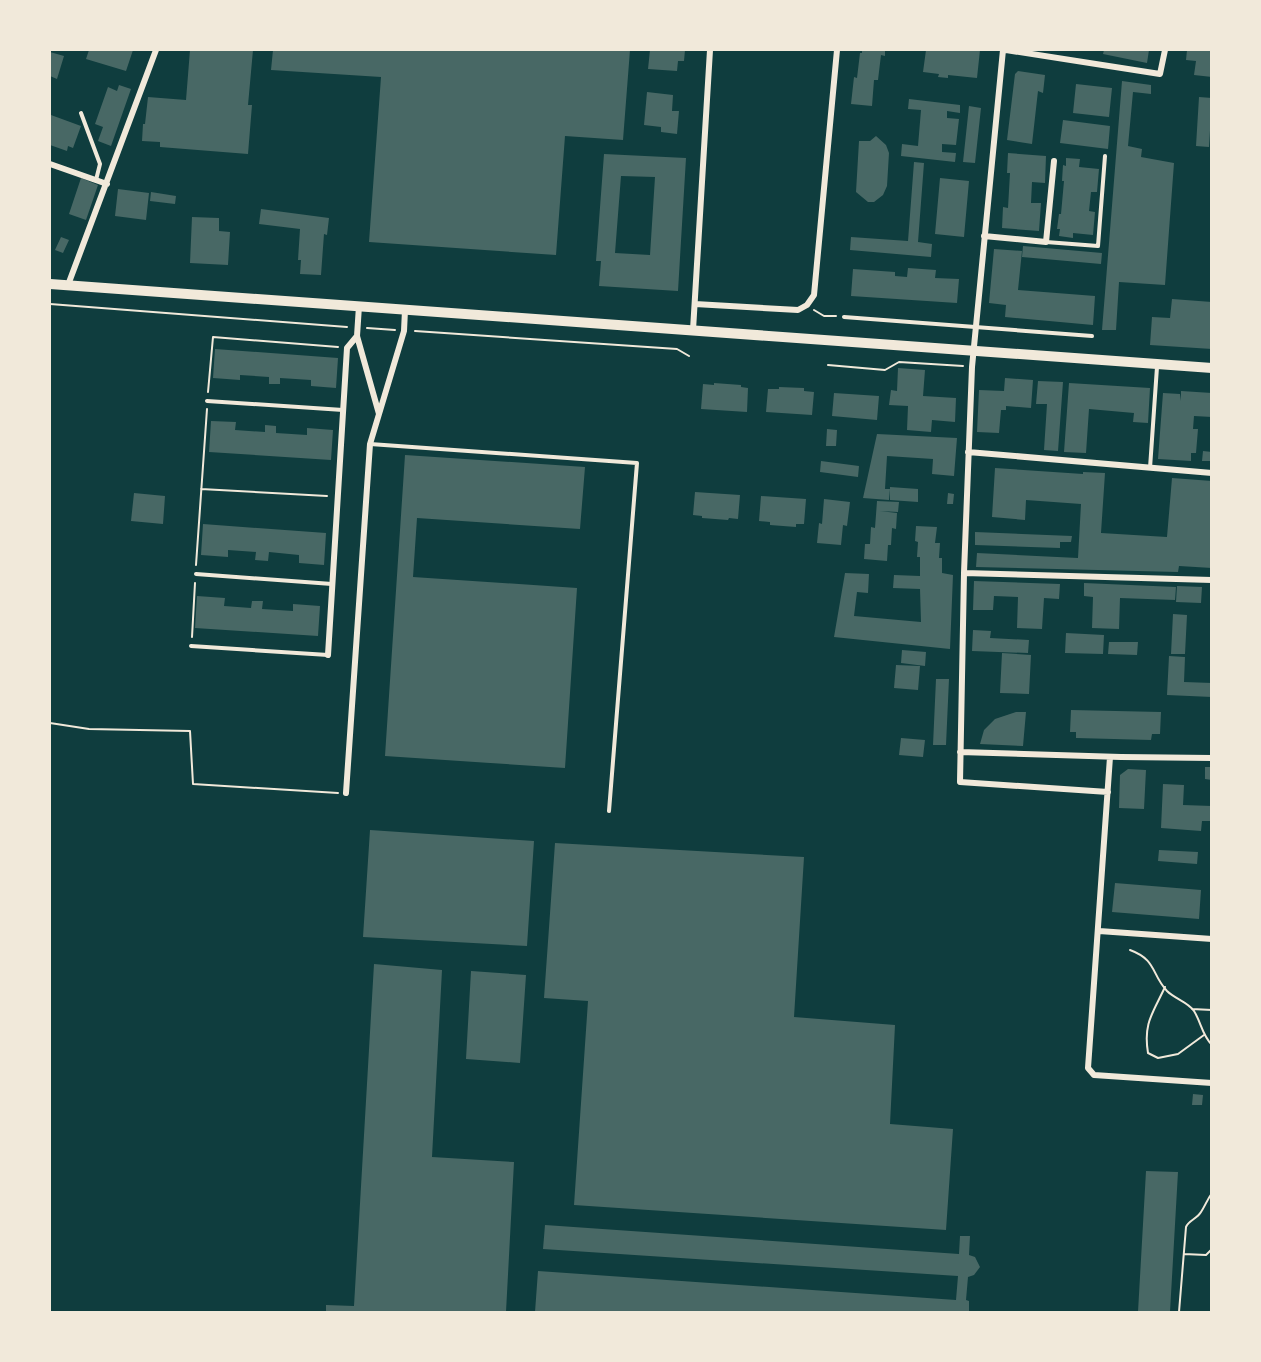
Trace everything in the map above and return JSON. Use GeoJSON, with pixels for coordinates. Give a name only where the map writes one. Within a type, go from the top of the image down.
{"type":"FeatureCollection","features":[{"type":"Feature","properties":{"kind":"main road"},"geometry":{"type":"LineString","coordinates":[[50,284],[1212,368]]}},
{"type":"Feature","properties":{"kind":"street"},"geometry":{"type":"LineString","coordinates":[[68,285],[156,50]]}},
{"type":"Feature","properties":{"kind":"street"},"geometry":{"type":"LineString","coordinates":[[693,330],[710,50]]}},
{"type":"Feature","properties":{"kind":"street"},"geometry":{"type":"LineString","coordinates":[[695,304],[798,310],[807,305],[814,295],[837,50]]}},
{"type":"Feature","properties":{"kind":"street"},"geometry":{"type":"LineString","coordinates":[[1108,792],[960,782],[964,573],[974,326],[1005,50],[1160,74],[1164,50]]}},
{"type":"Feature","properties":{"kind":"street"},"geometry":{"type":"LineString","coordinates":[[984,236],[1046,242],[1054,161]]}},
{"type":"Feature","properties":{"kind":"street"},"geometry":{"type":"LineString","coordinates":[[50,165],[107,184]]}},
{"type":"Feature","properties":{"kind":"street"},"geometry":{"type":"LineString","coordinates":[[359,306],[357,336],[379,414]]}},
{"type":"Feature","properties":{"kind":"street"},"geometry":{"type":"LineString","coordinates":[[346,794],[370,444],[404,331],[405,310]]}},
{"type":"Feature","properties":{"kind":"street"},"geometry":{"type":"LineString","coordinates":[[328,655],[347,348],[357,336]]}},
{"type":"Feature","properties":{"kind":"street"},"geometry":{"type":"LineString","coordinates":[[968,452],[1212,473]]}},
{"type":"Feature","properties":{"kind":"street"},"geometry":{"type":"LineString","coordinates":[[964,573],[1212,580]]}},
{"type":"Feature","properties":{"kind":"street"},"geometry":{"type":"LineString","coordinates":[[960,752],[1212,758]]}},
{"type":"Feature","properties":{"kind":"street"},"geometry":{"type":"LineString","coordinates":[[1110,757],[1088,1068],[1094,1075],[1212,1083]]}},
{"type":"Feature","properties":{"kind":"street"},"geometry":{"type":"LineString","coordinates":[[1099,931],[1212,939]]}},
{"type":"Feature","properties":{"kind":"lane"},"geometry":{"type":"LineString","coordinates":[[81,112],[100,164],[96,180]]}},
{"type":"Feature","properties":{"kind":"lane"},"geometry":{"type":"LineString","coordinates":[[1046,242],[1098,246],[1105,156]]}},
{"type":"Feature","properties":{"kind":"lane"},"geometry":{"type":"LineString","coordinates":[[844,316],[1092,336]]}},
{"type":"Feature","properties":{"kind":"lane"},"geometry":{"type":"LineString","coordinates":[[1150,468],[1157,363]]}},
{"type":"Feature","properties":{"kind":"lane"},"geometry":{"type":"LineString","coordinates":[[207,401],[343,410]]}},
{"type":"Feature","properties":{"kind":"lane"},"geometry":{"type":"LineString","coordinates":[[370,444],[637,463],[609,811]]}},
{"type":"Feature","properties":{"kind":"lane"},"geometry":{"type":"LineString","coordinates":[[196,574],[332,584]]}},
{"type":"Feature","properties":{"kind":"lane"},"geometry":{"type":"LineString","coordinates":[[191,646],[328,655]]}},
{"type":"Feature","properties":{"kind":"path"},"geometry":{"type":"LineString","coordinates":[[50,304],[677,349],[689,356]]}},
{"type":"Feature","properties":{"kind":"path"},"geometry":{"type":"LineString","coordinates":[[807,305],[824,316],[844,316]]}},
{"type":"Feature","properties":{"kind":"path"},"geometry":{"type":"LineString","coordinates":[[191,646],[213,337],[347,348]]}},
{"type":"Feature","properties":{"kind":"path"},"geometry":{"type":"LineString","coordinates":[[828,365],[885,370],[899,362],[972,367]]}},
{"type":"Feature","properties":{"kind":"path"},"geometry":{"type":"LineString","coordinates":[[201,489],[338,497]]}},
{"type":"Feature","properties":{"kind":"path"},"geometry":{"type":"LineString","coordinates":[[50,723],[89,729],[190,731],[193,784],[346,794]]}},
{"type":"Feature","properties":{"kind":"path"},"geometry":{"type":"LineString","coordinates":[[1130,950],[1152,964],[1165,987],[1192,1009],[1204,1035],[1212,1045]]}},
{"type":"Feature","properties":{"kind":"path"},"geometry":{"type":"LineString","coordinates":[[1165,987],[1146,1027],[1148,1053],[1158,1058],[1178,1054],[1204,1035]]}},
{"type":"Feature","properties":{"kind":"path"},"geometry":{"type":"LineString","coordinates":[[1192,1009],[1212,1010]]}},
{"type":"Feature","properties":{"kind":"path"},"geometry":{"type":"LineString","coordinates":[[1179,1312],[1186,1227],[1201,1213],[1204,1203],[1212,1193]]}},
{"type":"Feature","properties":{"kind":"path"},"geometry":{"type":"LineString","coordinates":[[1184,1254],[1206,1255],[1212,1249]]}},
{"type":"Feature","properties":{"kind":"building"},"geometry":{"type":"Polygon","coordinates":[[[89,50],[133,50],[126,71],[86,59],[89,50]]]}},
{"type":"Feature","properties":{"kind":"building"},"geometry":{"type":"Polygon","coordinates":[[[190,50],[253,50],[248,105],[252,105],[248,154],[160,147],[160,142],[142,141],[148,97],[186,100],[190,50]]]}},
{"type":"Feature","properties":{"kind":"building"},"geometry":{"type":"Polygon","coordinates":[[[273,50],[630,50],[623,140],[565,136],[556,255],[369,242],[381,77],[271,70],[273,50]]]}},
{"type":"Feature","properties":{"kind":"building"},"geometry":{"type":"Polygon","coordinates":[[[650,50],[685,50],[684,61],[678,61],[677,71],[648,69],[650,50]]]}},
{"type":"Feature","properties":{"kind":"building"},"geometry":{"type":"Polygon","coordinates":[[[862,50],[885,50],[885,56],[881,55],[878,80],[874,80],[872,106],[851,104],[854,77],[857,78],[862,50]]]}},
{"type":"Feature","properties":{"kind":"building"},"geometry":{"type":"Polygon","coordinates":[[[926,50],[980,50],[977,78],[948,75],[948,78],[938,77],[939,74],[923,72],[926,50]]]}},
{"type":"Feature","properties":{"kind":"building"},"geometry":{"type":"Polygon","coordinates":[[[1104,50],[1149,50],[1147,63],[1103,54],[1104,50]]]}},
{"type":"Feature","properties":{"kind":"building"},"geometry":{"type":"Polygon","coordinates":[[[1187,50],[1211,50],[1212,77],[1194,75],[1196,61],[1186,60],[1187,50]]]}},
{"type":"Feature","properties":{"kind":"building"},"geometry":{"type":"Polygon","coordinates":[[[50,52],[64,56],[57,79],[50,76],[50,52]]]}},
{"type":"Feature","properties":{"kind":"building"},"geometry":{"type":"Polygon","coordinates":[[[1018,71],[1045,75],[1043,93],[1038,91],[1032,144],[1007,140],[1015,74],[1018,71]]]}},
{"type":"Feature","properties":{"kind":"building"},"geometry":{"type":"Polygon","coordinates":[[[1122,81],[1151,85],[1151,94],[1133,92],[1128,146],[1142,149],[1141,157],[1174,163],[1165,285],[1119,282],[1116,330],[1102,330],[1122,81]]]}},
{"type":"Feature","properties":{"kind":"building"},"geometry":{"type":"Polygon","coordinates":[[[1076,84],[1112,88],[1109,117],[1073,113],[1076,84]]]}},
{"type":"Feature","properties":{"kind":"building"},"geometry":{"type":"Polygon","coordinates":[[[119,85],[131,89],[111,146],[98,141],[103,127],[95,124],[108,87],[117,91],[119,85]]]}},
{"type":"Feature","properties":{"kind":"building"},"geometry":{"type":"Polygon","coordinates":[[[647,92],[673,95],[672,111],[679,111],[677,134],[661,132],[661,127],[644,125],[647,92]]]}},
{"type":"Feature","properties":{"kind":"building"},"geometry":{"type":"Polygon","coordinates":[[[1199,97],[1212,98],[1209,147],[1196,146],[1199,97]]]}},
{"type":"Feature","properties":{"kind":"building"},"geometry":{"type":"Polygon","coordinates":[[[909,99],[960,105],[960,113],[947,111],[947,118],[959,119],[956,145],[942,144],[942,152],[956,153],[955,162],[901,156],[902,144],[918,146],[921,110],[908,109],[909,99]]]}},
{"type":"Feature","properties":{"kind":"building"},"geometry":{"type":"Polygon","coordinates":[[[969,106],[981,108],[975,163],[963,162],[969,106]]]}},
{"type":"Feature","properties":{"kind":"building"},"geometry":{"type":"Polygon","coordinates":[[[51,115],[81,126],[73,148],[68,146],[67,151],[50,145],[51,115]]]}},
{"type":"Feature","properties":{"kind":"building"},"geometry":{"type":"Polygon","coordinates":[[[1063,120],[1110,126],[1108,149],[1060,143],[1063,120]]]}},
{"type":"Feature","properties":{"kind":"building"},"geometry":{"type":"Polygon","coordinates":[[[876,136],[886,145],[889,153],[887,186],[883,195],[874,202],[868,202],[856,192],[859,141],[870,141],[876,136]]]}},
{"type":"Feature","properties":{"kind":"building"},"geometry":{"type":"Polygon","coordinates":[[[1008,153],[1046,156],[1045,183],[1032,182],[1031,203],[1041,203],[1039,231],[1002,228],[1003,207],[1008,208],[1010,173],[1007,173],[1008,153]]]}},
{"type":"Feature","properties":{"kind":"building"},"geometry":{"type":"Polygon","coordinates":[[[604,154],[686,158],[678,291],[599,286],[601,261],[596,261],[604,154]],[[621,176],[615,253],[650,255],[655,177],[621,176]]]}},
{"type":"Feature","properties":{"kind":"building"},"geometry":{"type":"Polygon","coordinates":[[[1066,158],[1080,159],[1079,167],[1099,169],[1097,192],[1091,192],[1089,211],[1095,212],[1093,235],[1073,233],[1073,238],[1059,236],[1060,229],[1057,229],[1059,214],[1061,214],[1063,165],[1066,166],[1066,158]]]}},
{"type":"Feature","properties":{"kind":"building"},"geometry":{"type":"Polygon","coordinates":[[[914,162],[924,163],[918,242],[932,244],[931,257],[850,250],[851,237],[908,241],[914,162]]]}},
{"type":"Feature","properties":{"kind":"building"},"geometry":{"type":"Polygon","coordinates":[[[81,178],[98,185],[86,220],[69,214],[81,178]]]}},
{"type":"Feature","properties":{"kind":"building"},"geometry":{"type":"Polygon","coordinates":[[[940,178],[969,181],[964,237],[935,234],[940,178]]]}},
{"type":"Feature","properties":{"kind":"building"},"geometry":{"type":"Polygon","coordinates":[[[118,189],[149,193],[146,220],[115,216],[118,189]]]}},
{"type":"Feature","properties":{"kind":"building"},"geometry":{"type":"Polygon","coordinates":[[[151,192],[176,196],[175,204],[150,201],[151,192]]]}},
{"type":"Feature","properties":{"kind":"building"},"geometry":{"type":"Polygon","coordinates":[[[261,209],[329,218],[327,235],[324,234],[321,275],[300,274],[301,260],[298,260],[300,229],[259,224],[261,209]]]}},
{"type":"Feature","properties":{"kind":"building"},"geometry":{"type":"Polygon","coordinates":[[[192,217],[219,218],[219,231],[230,232],[228,265],[190,263],[192,217]]]}},
{"type":"Feature","properties":{"kind":"building"},"geometry":{"type":"Polygon","coordinates":[[[61,237],[69,240],[63,253],[55,250],[61,237]]]}},
{"type":"Feature","properties":{"kind":"building"},"geometry":{"type":"Polygon","coordinates":[[[1023,246],[1102,253],[1101,264],[1022,257],[1023,246]]]}},
{"type":"Feature","properties":{"kind":"building"},"geometry":{"type":"Polygon","coordinates":[[[994,249],[1022,251],[1018,290],[1095,296],[1093,325],[1005,317],[1006,305],[989,303],[994,249]]]}},
{"type":"Feature","properties":{"kind":"building"},"geometry":{"type":"Polygon","coordinates":[[[908,268],[936,270],[935,278],[959,279],[957,303],[851,296],[853,269],[895,272],[895,276],[907,277],[908,268]]]}},
{"type":"Feature","properties":{"kind":"building"},"geometry":{"type":"Polygon","coordinates":[[[1172,299],[1212,302],[1212,349],[1150,345],[1152,317],[1170,318],[1172,299]]]}},
{"type":"Feature","properties":{"kind":"building"},"geometry":{"type":"Polygon","coordinates":[[[215,349],[338,358],[336,388],[311,386],[311,380],[280,378],[280,384],[269,384],[269,377],[240,375],[240,380],[213,378],[215,349]]]}},
{"type":"Feature","properties":{"kind":"building"},"geometry":{"type":"Polygon","coordinates":[[[898,368],[925,370],[923,396],[956,398],[955,422],[932,420],[931,432],[907,430],[908,406],[889,405],[891,390],[897,391],[898,368]]]}},
{"type":"Feature","properties":{"kind":"building"},"geometry":{"type":"Polygon","coordinates":[[[1005,378],[1033,380],[1031,408],[1006,406],[1006,410],[1001,410],[999,433],[977,432],[979,390],[1004,391],[1005,378]]]}},
{"type":"Feature","properties":{"kind":"building"},"geometry":{"type":"Polygon","coordinates":[[[1038,381],[1063,382],[1058,451],[1044,450],[1047,404],[1036,404],[1038,381]]]}},
{"type":"Feature","properties":{"kind":"building"},"geometry":{"type":"Polygon","coordinates":[[[714,383],[741,385],[741,387],[748,388],[747,412],[701,409],[703,384],[714,385],[714,383]]]}},
{"type":"Feature","properties":{"kind":"building"},"geometry":{"type":"Polygon","coordinates":[[[1069,383],[1150,388],[1148,423],[1133,422],[1134,413],[1089,409],[1086,453],[1064,452],[1069,383]]]}},
{"type":"Feature","properties":{"kind":"building"},"geometry":{"type":"Polygon","coordinates":[[[779,387],[804,388],[804,391],[814,392],[812,415],[766,412],[768,389],[779,389],[779,387]]]}},
{"type":"Feature","properties":{"kind":"building"},"geometry":{"type":"Polygon","coordinates":[[[1181,391],[1212,393],[1212,417],[1194,416],[1193,429],[1198,429],[1196,453],[1191,453],[1191,461],[1158,459],[1163,393],[1180,394],[1181,401],[1181,391]]]}},
{"type":"Feature","properties":{"kind":"building"},"geometry":{"type":"Polygon","coordinates":[[[834,393],[879,396],[877,420],[832,416],[834,393]]]}},
{"type":"Feature","properties":{"kind":"building"},"geometry":{"type":"Polygon","coordinates":[[[211,421],[236,422],[235,430],[265,432],[265,425],[276,426],[276,433],[307,435],[307,428],[333,430],[331,460],[209,452],[211,421]]]}},
{"type":"Feature","properties":{"kind":"building"},"geometry":{"type":"Polygon","coordinates":[[[827,429],[837,430],[836,446],[826,446],[827,429]]]}},
{"type":"Feature","properties":{"kind":"building"},"geometry":{"type":"Polygon","coordinates":[[[877,434],[957,438],[954,476],[932,474],[933,459],[887,456],[885,489],[890,489],[889,500],[863,498],[877,434]]]}},
{"type":"Feature","properties":{"kind":"building"},"geometry":{"type":"Polygon","coordinates":[[[1203,451],[1212,452],[1212,461],[1202,461],[1203,451]]]}},
{"type":"Feature","properties":{"kind":"building"},"geometry":{"type":"Polygon","coordinates":[[[405,455],[585,467],[580,529],[417,518],[413,577],[577,588],[565,768],[385,756],[405,455]]]}},
{"type":"Feature","properties":{"kind":"building"},"geometry":{"type":"Polygon","coordinates":[[[821,461],[859,466],[858,477],[820,472],[821,461]]]}},
{"type":"Feature","properties":{"kind":"building"},"geometry":{"type":"Polygon","coordinates":[[[995,468],[1083,474],[1083,472],[1105,473],[1101,533],[1167,537],[1172,478],[1212,481],[1212,568],[1179,566],[1178,572],[976,567],[977,553],[1078,558],[1081,504],[1026,500],[1025,520],[992,517],[995,468]]]}},
{"type":"Feature","properties":{"kind":"building"},"geometry":{"type":"Polygon","coordinates":[[[890,487],[918,489],[918,502],[890,500],[890,487]]]}},
{"type":"Feature","properties":{"kind":"building"},"geometry":{"type":"Polygon","coordinates":[[[695,492],[740,495],[738,519],[702,518],[702,516],[693,515],[695,492]]]}},
{"type":"Feature","properties":{"kind":"building"},"geometry":{"type":"Polygon","coordinates":[[[134,493],[165,496],[163,524],[131,521],[134,493]]]}},
{"type":"Feature","properties":{"kind":"building"},"geometry":{"type":"Polygon","coordinates":[[[948,493],[954,494],[953,504],[947,504],[948,493]]]}},
{"type":"Feature","properties":{"kind":"building"},"geometry":{"type":"Polygon","coordinates":[[[761,496],[806,499],[804,524],[796,524],[796,527],[770,525],[770,522],[759,521],[761,496]]]}},
{"type":"Feature","properties":{"kind":"building"},"geometry":{"type":"Polygon","coordinates":[[[824,499],[850,502],[847,526],[843,525],[841,545],[817,543],[819,523],[822,524],[824,499]]]}},
{"type":"Feature","properties":{"kind":"building"},"geometry":{"type":"Polygon","coordinates":[[[877,501],[899,502],[898,512],[880,511],[897,513],[896,529],[892,528],[891,545],[888,545],[887,561],[864,559],[865,544],[870,544],[871,527],[875,528],[877,501]]]}},
{"type":"Feature","properties":{"kind":"building"},"geometry":{"type":"Polygon","coordinates":[[[203,524],[326,533],[324,565],[299,563],[299,555],[269,552],[268,561],[255,560],[256,552],[228,550],[228,557],[201,555],[203,524]]]}},
{"type":"Feature","properties":{"kind":"building"},"geometry":{"type":"Polygon","coordinates":[[[916,526],[937,527],[935,543],[940,543],[939,558],[942,558],[942,573],[953,575],[950,649],[834,637],[845,573],[869,574],[868,593],[857,592],[854,616],[921,622],[920,589],[893,588],[894,575],[920,576],[920,557],[917,557],[918,542],[915,541],[916,526]]]}},
{"type":"Feature","properties":{"kind":"building"},"geometry":{"type":"Polygon","coordinates":[[[975,532],[1072,536],[1071,542],[1060,542],[1060,548],[975,545],[975,532]]]}},
{"type":"Feature","properties":{"kind":"building"},"geometry":{"type":"Polygon","coordinates":[[[974,581],[1060,584],[1059,599],[1044,598],[1042,629],[1017,628],[1018,597],[994,596],[993,610],[973,610],[974,581]]]}},
{"type":"Feature","properties":{"kind":"building"},"geometry":{"type":"Polygon","coordinates":[[[1084,583],[1176,587],[1175,600],[1120,598],[1119,629],[1092,628],[1093,597],[1084,596],[1084,583]]]}},
{"type":"Feature","properties":{"kind":"building"},"geometry":{"type":"Polygon","coordinates":[[[1177,586],[1202,587],[1201,603],[1176,602],[1177,586]]]}},
{"type":"Feature","properties":{"kind":"building"},"geometry":{"type":"Polygon","coordinates":[[[197,596],[225,598],[224,606],[251,608],[252,601],[263,601],[262,609],[293,611],[293,604],[320,606],[318,636],[195,628],[197,596]]]}},
{"type":"Feature","properties":{"kind":"building"},"geometry":{"type":"Polygon","coordinates":[[[1173,614],[1187,615],[1185,654],[1171,654],[1173,614]]]}},
{"type":"Feature","properties":{"kind":"building"},"geometry":{"type":"Polygon","coordinates":[[[973,630],[991,631],[990,638],[1029,640],[1028,653],[972,651],[973,630]]]}},
{"type":"Feature","properties":{"kind":"building"},"geometry":{"type":"Polygon","coordinates":[[[1066,633],[1104,635],[1103,654],[1065,653],[1066,633]]]}},
{"type":"Feature","properties":{"kind":"building"},"geometry":{"type":"Polygon","coordinates":[[[1109,642],[1138,642],[1137,655],[1108,654],[1109,642]]]}},
{"type":"Feature","properties":{"kind":"building"},"geometry":{"type":"Polygon","coordinates":[[[902,650],[926,652],[925,666],[901,663],[902,650]]]}},
{"type":"Feature","properties":{"kind":"building"},"geometry":{"type":"Polygon","coordinates":[[[1002,653],[1031,655],[1029,694],[1000,693],[1002,653]]]}},
{"type":"Feature","properties":{"kind":"building"},"geometry":{"type":"Polygon","coordinates":[[[1169,656],[1185,657],[1184,682],[1212,683],[1212,697],[1167,695],[1169,656]]]}},
{"type":"Feature","properties":{"kind":"building"},"geometry":{"type":"Polygon","coordinates":[[[896,665],[920,666],[918,690],[894,688],[896,665]]]}},
{"type":"Feature","properties":{"kind":"building"},"geometry":{"type":"Polygon","coordinates":[[[936,679],[949,679],[946,745],[933,745],[936,679]]]}},
{"type":"Feature","properties":{"kind":"building"},"geometry":{"type":"Polygon","coordinates":[[[1071,710],[1161,712],[1160,734],[1152,734],[1151,740],[1076,738],[1076,732],[1070,732],[1071,710]]]}},
{"type":"Feature","properties":{"kind":"building"},"geometry":{"type":"Polygon","coordinates":[[[1016,712],[1026,712],[1023,746],[980,744],[984,730],[995,719],[1016,712]]]}},
{"type":"Feature","properties":{"kind":"building"},"geometry":{"type":"Polygon","coordinates":[[[901,738],[925,740],[923,757],[899,755],[901,738]]]}},
{"type":"Feature","properties":{"kind":"building"},"geometry":{"type":"Polygon","coordinates":[[[1205,767],[1212,767],[1212,780],[1205,779],[1205,767]]]}},
{"type":"Feature","properties":{"kind":"building"},"geometry":{"type":"Polygon","coordinates":[[[1128,769],[1146,770],[1144,809],[1119,808],[1120,775],[1128,769]]]}},
{"type":"Feature","properties":{"kind":"building"},"geometry":{"type":"Polygon","coordinates":[[[1163,784],[1184,785],[1183,805],[1212,806],[1212,821],[1202,821],[1201,831],[1161,828],[1163,784]]]}},
{"type":"Feature","properties":{"kind":"building"},"geometry":{"type":"Polygon","coordinates":[[[370,830],[534,841],[527,946],[363,937],[370,830]]]}},
{"type":"Feature","properties":{"kind":"building"},"geometry":{"type":"Polygon","coordinates":[[[555,843],[804,857],[794,1017],[895,1025],[890,1124],[953,1129],[946,1230],[574,1205],[588,1001],[544,998],[555,843]]]}},
{"type":"Feature","properties":{"kind":"building"},"geometry":{"type":"Polygon","coordinates":[[[1159,850],[1198,852],[1197,864],[1158,861],[1159,850]]]}},
{"type":"Feature","properties":{"kind":"building"},"geometry":{"type":"Polygon","coordinates":[[[1115,883],[1201,890],[1199,919],[1112,912],[1115,883]]]}},
{"type":"Feature","properties":{"kind":"building"},"geometry":{"type":"Polygon","coordinates":[[[374,964],[442,970],[432,1157],[514,1162],[506,1312],[326,1312],[326,1305],[354,1306],[374,964]]]}},
{"type":"Feature","properties":{"kind":"building"},"geometry":{"type":"Polygon","coordinates":[[[471,971],[526,975],[520,1063],[466,1059],[471,971]]]}},
{"type":"Feature","properties":{"kind":"building"},"geometry":{"type":"Polygon","coordinates":[[[1193,1094],[1203,1095],[1202,1105],[1192,1105],[1193,1094]]]}},
{"type":"Feature","properties":{"kind":"building"},"geometry":{"type":"Polygon","coordinates":[[[1146,1171],[1178,1172],[1170,1312],[1138,1312],[1146,1171]]]}},
{"type":"Feature","properties":{"kind":"building"},"geometry":{"type":"Polygon","coordinates":[[[545,1225],[959,1254],[960,1236],[970,1236],[969,1255],[975,1257],[980,1267],[974,1275],[968,1277],[966,1300],[969,1301],[969,1312],[535,1312],[538,1271],[956,1300],[958,1276],[543,1249],[545,1225]]]}}]}
